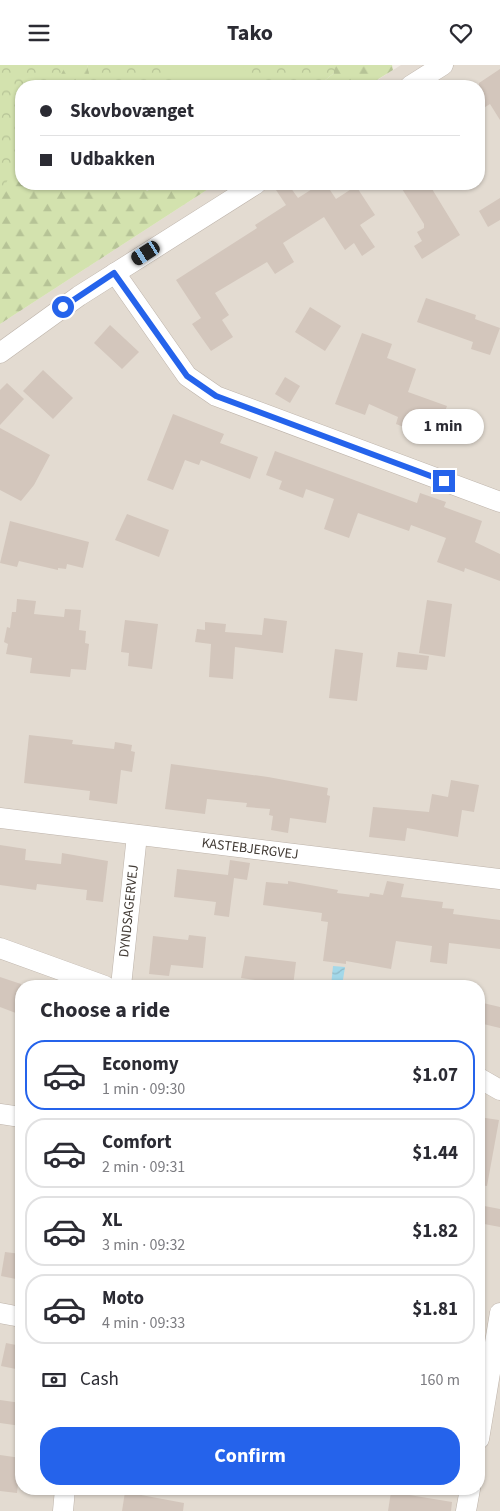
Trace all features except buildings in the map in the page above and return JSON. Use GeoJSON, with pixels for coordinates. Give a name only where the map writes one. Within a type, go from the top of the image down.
{"type":"FeatureCollection","features":[{"type":"Feature","properties":{"kind":"street"},"geometry":{"type":"LineString","coordinates":[[419,80],[443,65]]}},
{"type":"Feature","properties":{"kind":"street"},"geometry":{"type":"LineString","coordinates":[[0,353],[79,296],[246,190]]}},
{"type":"Feature","properties":{"kind":"street"},"geometry":{"type":"LineString","coordinates":[[114,273],[187,376],[216,396],[500,502]]}},
{"type":"Feature","properties":{"kind":"street","name":"KASTEBJERGVEJ"},"geometry":{"type":"LineString","coordinates":[[0,818],[500,879]]}},
{"type":"Feature","properties":{"kind":"street","name":"DYNDSAGERVEJ"},"geometry":{"type":"LineString","coordinates":[[122,980],[137,835]]}},
{"type":"Feature","properties":{"kind":"street"},"geometry":{"type":"LineString","coordinates":[[0,948],[88,980]]}},
{"type":"Feature","properties":{"kind":"street"},"geometry":{"type":"LineString","coordinates":[[485,1081],[500,1090]]}},
{"type":"Feature","properties":{"kind":"street"},"geometry":{"type":"LineString","coordinates":[[0,1114],[15,1116]]}},
{"type":"Feature","properties":{"kind":"street"},"geometry":{"type":"LineString","coordinates":[[0,1313],[15,1316]]}},
{"type":"Feature","properties":{"kind":"street"},"geometry":{"type":"LineString","coordinates":[[485,1423],[493,1402],[500,1313]]}},
{"type":"Feature","properties":{"kind":"street"},"geometry":{"type":"LineString","coordinates":[[63,1511],[64,1495]]}},
{"type":"Feature","properties":{"kind":"street"},"geometry":{"type":"LineString","coordinates":[[466,1511],[469,1495]]}},
{"type":"Feature","properties":{"kind":"shaded area"},"geometry":{"type":"Polygon","coordinates":[[[401,65],[500,65],[500,1511],[0,1511],[0,324],[207,190],[485,190],[485,80],[377,80],[401,65]]]}},
{"type":"Feature","properties":{"kind":"green space"},"geometry":{"type":"Polygon","coordinates":[[[0,65],[87,65],[92,80],[15,80],[15,190],[207,190],[0,324],[0,65]]]}},
{"type":"Feature","properties":{"kind":"green space"},"geometry":{"type":"Polygon","coordinates":[[[0,65],[66,65],[58,80],[15,80],[15,166],[0,195],[0,65]]]}},
{"type":"Feature","properties":{"kind":"green space"},"geometry":{"type":"Polygon","coordinates":[[[87,65],[334,65],[334,73],[325,80],[91,80],[87,65]]]}},
{"type":"Feature","properties":{"kind":"green space"},"geometry":{"type":"Polygon","coordinates":[[[172,65],[242,65],[251,80],[181,80],[172,65]]]}},
{"type":"Feature","properties":{"kind":"green space"},"geometry":{"type":"Polygon","coordinates":[[[334,65],[392,65],[393,70],[377,80],[325,80],[334,73],[334,65]]]}},
{"type":"Feature","properties":{"kind":"water"},"geometry":{"type":"Polygon","coordinates":[[[333,966],[345,967],[343,980],[332,980],[333,966]]]}},
{"type":"Feature","properties":{"kind":"route"},"geometry":{"type":"LineString","coordinates":[[63,307],[114,273],[187,376],[216,396],[444,481]]}}]}
